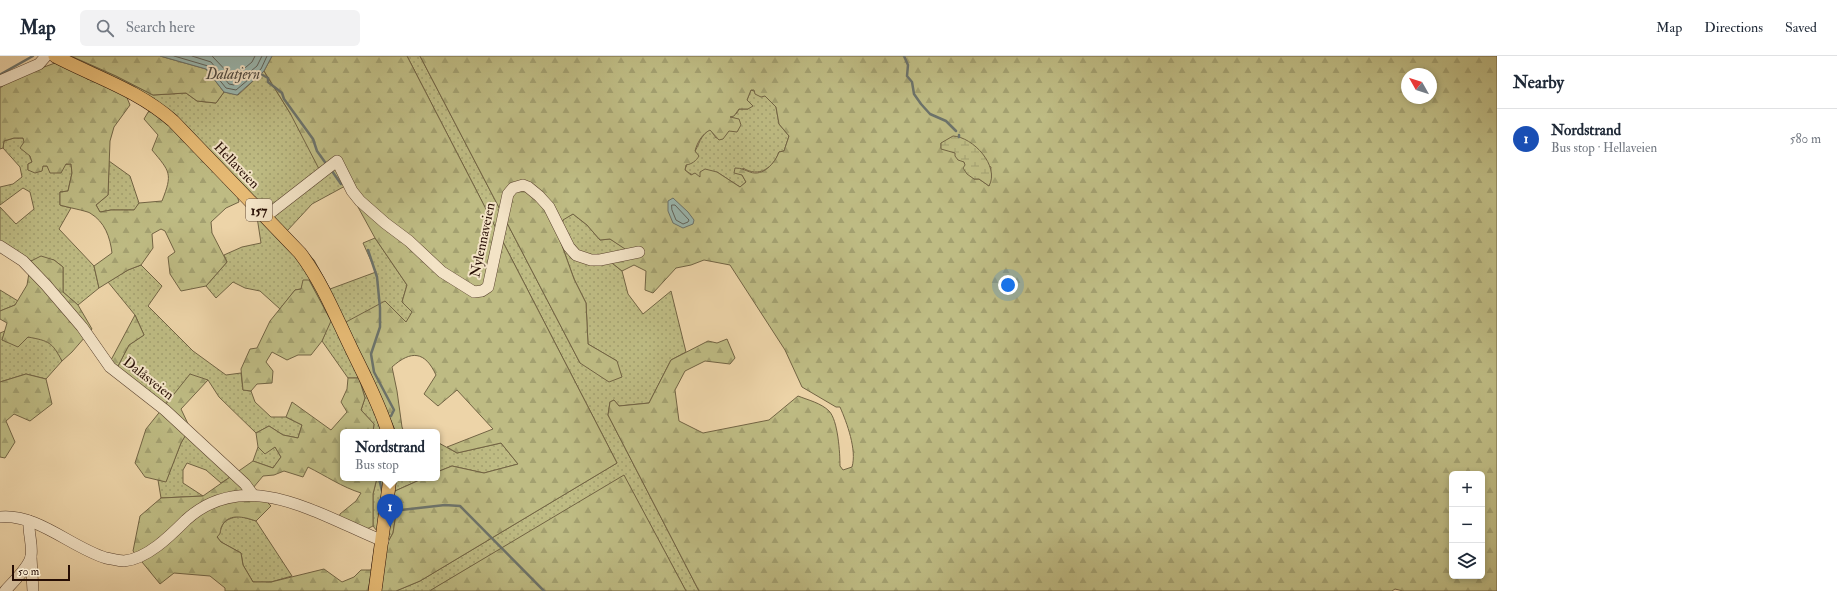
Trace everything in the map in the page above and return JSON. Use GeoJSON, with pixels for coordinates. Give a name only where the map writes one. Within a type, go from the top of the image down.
{"type":"FeatureCollection","features":[{"type":"Feature","properties":{"kind":"main road","name":"Hellaveien"},"geometry":{"type":"LineString","coordinates":[[55,56],[134,93],[160,109],[300,253],[319,283],[378,404],[387,429]]}},
{"type":"Feature","properties":{"kind":"main road"},"geometry":{"type":"LineString","coordinates":[[375,591],[390,481]]}},
{"type":"Feature","properties":{"kind":"street"},"geometry":{"type":"LineString","coordinates":[[0,81],[39,64],[46,56]]}},
{"type":"Feature","properties":{"kind":"street","name":"Nylennaveien"},"geometry":{"type":"LineString","coordinates":[[265,217],[337,161],[352,191],[370,211],[409,241],[442,272],[474,292],[482,291],[488,287],[508,194],[513,188],[519,186],[528,187],[547,205],[569,247],[576,255],[591,260],[600,260],[639,252]]}},
{"type":"Feature","properties":{"kind":"street","name":"Dalåsveien"},"geometry":{"type":"LineString","coordinates":[[0,246],[23,261],[46,285],[87,334],[110,367],[177,420],[246,484],[253,495]]}},
{"type":"Feature","properties":{"kind":"street"},"geometry":{"type":"LineString","coordinates":[[0,517],[28,521],[99,556],[123,561],[140,556],[174,532],[204,506],[230,497],[253,495],[292,502],[382,541]]}},
{"type":"Feature","properties":{"kind":"street"},"geometry":{"type":"LineString","coordinates":[[28,521],[33,591]]}},
{"type":"Feature","properties":{"kind":"street"},"geometry":{"type":"LineString","coordinates":[[5,591],[25,567],[31,557]]}},
{"type":"Feature","properties":{"kind":"green space"},"geometry":{"type":"Polygon","coordinates":[[[59,56],[71,56],[116,76],[153,95],[186,93],[197,101],[216,103],[224,92],[238,95],[264,71],[290,113],[335,167],[347,185],[312,204],[287,231],[314,260],[330,289],[376,272],[363,243],[375,238],[407,285],[402,302],[413,312],[406,323],[385,301],[388,413],[395,429],[373,429],[374,424],[361,410],[365,398],[359,378],[348,378],[322,341],[330,321],[309,280],[301,289],[295,290],[280,309],[260,291],[245,288],[233,282],[216,298],[206,286],[227,262],[224,255],[242,247],[261,243],[257,217],[150,109],[96,80],[87,79],[59,56]]]}},
{"type":"Feature","properties":{"kind":"green space"},"geometry":{"type":"Polygon","coordinates":[[[71,56],[160,56],[206,69],[224,92],[216,103],[197,101],[186,93],[153,95],[116,76],[71,56]]]}},
{"type":"Feature","properties":{"kind":"green space"},"geometry":{"type":"Polygon","coordinates":[[[272,56],[407,56],[617,463],[420,581],[396,591],[381,591],[387,544],[393,533],[396,514],[392,504],[395,491],[417,481],[440,481],[440,471],[452,466],[484,473],[518,464],[501,443],[457,453],[447,447],[493,429],[457,390],[438,406],[424,394],[436,375],[432,367],[422,357],[411,356],[405,358],[392,367],[403,429],[395,429],[346,322],[385,301],[406,322],[412,312],[402,302],[407,285],[375,238],[336,167],[319,169],[290,113],[264,71],[272,56]]]}},
{"type":"Feature","properties":{"kind":"green space"},"geometry":{"type":"Polygon","coordinates":[[[407,56],[420,56],[580,363],[617,361],[588,344],[586,303],[574,279],[560,240],[563,219],[573,214],[587,225],[600,240],[610,239],[626,249],[612,263],[622,271],[628,294],[643,314],[671,291],[686,352],[671,360],[649,403],[619,406],[614,400],[610,402],[608,415],[699,591],[686,591],[624,476],[430,591],[396,591],[420,581],[617,463],[407,56]]]}},
{"type":"Feature","properties":{"kind":"green space"},"geometry":{"type":"Polygon","coordinates":[[[420,56],[1497,56],[1497,591],[1403,591],[1395,589],[1392,591],[699,591],[608,415],[610,402],[614,400],[619,406],[649,403],[671,360],[708,341],[717,343],[727,339],[735,358],[730,364],[705,361],[685,371],[675,390],[679,421],[703,433],[769,420],[798,396],[822,406],[832,415],[838,437],[840,466],[843,470],[852,467],[853,453],[848,429],[840,407],[836,407],[802,387],[785,350],[730,265],[704,260],[691,265],[676,268],[653,293],[645,290],[646,271],[634,265],[622,271],[612,263],[625,249],[610,239],[600,240],[587,225],[573,214],[563,220],[560,240],[574,279],[586,303],[588,344],[617,361],[622,377],[609,382],[580,363],[420,56]],[[751,90],[747,100],[753,106],[748,109],[739,109],[734,116],[730,117],[739,119],[741,125],[737,132],[729,131],[723,139],[719,140],[710,130],[702,136],[695,151],[699,156],[694,162],[686,165],[685,170],[691,175],[695,173],[700,177],[700,172],[705,169],[717,172],[740,187],[746,182],[742,175],[734,173],[735,168],[759,173],[768,168],[775,160],[779,152],[784,151],[789,136],[779,124],[776,107],[765,96],[761,97],[755,94],[754,90],[751,90]],[[941,143],[941,148],[956,153],[964,162],[974,179],[979,179],[989,186],[991,167],[941,143]]]}},
{"type":"Feature","properties":{"kind":"green space"},"geometry":{"type":"Polygon","coordinates":[[[55,63],[83,74],[87,79],[96,80],[125,93],[130,105],[114,127],[110,141],[108,195],[96,205],[100,212],[111,210],[134,210],[139,203],[162,201],[168,184],[168,173],[163,163],[152,150],[158,135],[144,119],[150,109],[174,129],[236,192],[239,202],[226,208],[211,222],[212,233],[227,262],[206,286],[181,291],[170,274],[168,257],[175,252],[165,231],[161,229],[152,234],[153,248],[141,265],[128,270],[99,288],[94,266],[112,253],[110,241],[103,225],[90,213],[60,205],[60,192],[68,191],[72,173],[71,164],[66,164],[61,173],[50,173],[47,166],[43,166],[42,171],[35,173],[28,170],[28,164],[32,162],[30,156],[20,148],[24,142],[23,138],[14,138],[4,141],[3,148],[0,149],[0,88],[14,78],[55,63]]]}},
{"type":"Feature","properties":{"kind":"green space"},"geometry":{"type":"Polygon","coordinates":[[[751,90],[765,95],[776,107],[779,124],[789,136],[784,151],[779,152],[773,163],[765,170],[755,172],[743,168],[742,175],[746,182],[740,187],[717,172],[701,177],[685,170],[700,141],[710,129],[716,138],[724,136],[729,131],[731,118],[729,117],[737,113],[739,109],[748,109],[747,100],[751,90]]]}},
{"type":"Feature","properties":{"kind":"green space"},"geometry":{"type":"Polygon","coordinates":[[[953,136],[969,141],[983,154],[991,170],[989,186],[979,179],[974,179],[967,174],[963,168],[965,165],[964,162],[958,160],[955,153],[941,149],[941,143],[953,136]]]}},
{"type":"Feature","properties":{"kind":"green space"},"geometry":{"type":"Polygon","coordinates":[[[14,138],[23,138],[32,162],[28,164],[28,170],[43,166],[71,164],[72,173],[68,191],[60,192],[60,205],[71,208],[59,229],[94,266],[99,288],[78,305],[63,292],[63,267],[54,260],[31,261],[0,242],[0,207],[16,224],[34,209],[30,192],[23,188],[0,205],[0,187],[13,184],[22,177],[20,167],[3,148],[4,141],[14,138]]]}},
{"type":"Feature","properties":{"kind":"green space"},"geometry":{"type":"Polygon","coordinates":[[[109,161],[130,176],[139,203],[135,210],[111,210],[100,212],[96,205],[108,195],[109,161]]]}},
{"type":"Feature","properties":{"kind":"green space"},"geometry":{"type":"Polygon","coordinates":[[[41,256],[54,260],[63,267],[63,292],[78,305],[92,329],[62,361],[52,346],[45,341],[28,337],[18,347],[2,340],[7,323],[0,319],[0,311],[15,305],[27,285],[31,261],[41,256]]]}},
{"type":"Feature","properties":{"kind":"green space"},"geometry":{"type":"Polygon","coordinates":[[[141,265],[162,286],[148,306],[193,351],[226,375],[241,373],[243,390],[251,391],[255,402],[271,417],[286,417],[302,425],[298,438],[283,435],[269,426],[256,433],[219,397],[208,380],[168,400],[165,404],[117,368],[129,345],[144,335],[135,315],[108,282],[128,270],[141,265]]]}},
{"type":"Feature","properties":{"kind":"green space"},"geometry":{"type":"Polygon","coordinates":[[[303,280],[309,280],[331,321],[322,341],[311,355],[298,355],[287,360],[272,352],[266,362],[273,371],[272,383],[257,384],[251,391],[243,390],[241,369],[250,349],[257,348],[270,321],[295,290],[301,289],[303,280]]]}},
{"type":"Feature","properties":{"kind":"green space"},"geometry":{"type":"Polygon","coordinates":[[[0,290],[18,301],[15,305],[0,311],[0,290]]]}},
{"type":"Feature","properties":{"kind":"green space"},"geometry":{"type":"Polygon","coordinates":[[[135,315],[144,335],[129,345],[117,368],[111,360],[135,315]]]}},
{"type":"Feature","properties":{"kind":"green space"},"geometry":{"type":"Polygon","coordinates":[[[5,331],[2,340],[30,337],[43,339],[49,342],[57,350],[62,361],[46,379],[26,374],[0,382],[0,333],[5,331]]]}},
{"type":"Feature","properties":{"kind":"green space"},"geometry":{"type":"Polygon","coordinates":[[[26,374],[46,379],[52,404],[30,421],[14,414],[6,421],[15,442],[5,458],[0,457],[0,382],[26,374]]]}},
{"type":"Feature","properties":{"kind":"green space"},"geometry":{"type":"Polygon","coordinates":[[[190,374],[208,380],[181,409],[190,428],[181,443],[166,482],[145,477],[135,463],[146,429],[190,374]]]}},
{"type":"Feature","properties":{"kind":"green space"},"geometry":{"type":"Polygon","coordinates":[[[348,378],[359,378],[365,398],[361,410],[374,424],[373,429],[340,429],[340,481],[376,481],[373,494],[373,526],[367,529],[339,519],[340,514],[356,501],[361,493],[341,485],[308,467],[303,477],[284,471],[274,475],[263,476],[253,488],[271,506],[256,521],[241,517],[227,520],[217,537],[221,542],[241,553],[243,565],[253,582],[271,582],[324,569],[342,582],[354,577],[361,570],[372,570],[368,591],[225,591],[225,588],[210,576],[174,573],[160,584],[133,551],[140,516],[161,498],[203,496],[253,461],[273,468],[281,457],[275,447],[265,454],[258,447],[256,433],[269,426],[283,435],[298,438],[302,425],[286,417],[292,402],[331,430],[347,412],[341,402],[347,389],[348,378]]]}},
{"type":"Feature","properties":{"kind":"green space"},"geometry":{"type":"Polygon","coordinates":[[[187,432],[232,476],[221,483],[206,470],[187,463],[183,470],[183,483],[203,496],[161,498],[158,480],[166,481],[187,432]]]}},
{"type":"Feature","properties":{"kind":"green space"},"geometry":{"type":"Polygon","coordinates":[[[501,443],[518,464],[484,473],[452,466],[440,471],[440,444],[457,453],[501,443]]]}},
{"type":"Feature","properties":{"kind":"green space"},"geometry":{"type":"Polygon","coordinates":[[[258,447],[265,453],[275,447],[281,457],[273,468],[253,461],[258,447]]]}},
{"type":"Feature","properties":{"kind":"green space"},"geometry":{"type":"Polygon","coordinates":[[[624,475],[686,591],[431,591],[431,590],[624,475]]]}},
{"type":"Feature","properties":{"kind":"green space"},"geometry":{"type":"Polygon","coordinates":[[[376,481],[417,481],[395,491],[392,504],[396,514],[393,533],[387,544],[381,591],[368,591],[377,531],[373,526],[373,494],[376,481]]]}},
{"type":"Feature","properties":{"kind":"green space"},"geometry":{"type":"Polygon","coordinates":[[[240,516],[256,521],[292,576],[271,582],[253,582],[243,565],[241,553],[221,542],[217,537],[224,523],[229,519],[240,516]]]}},
{"type":"Feature","properties":{"kind":"water","name":"Dalatjern"},"geometry":{"type":"Polygon","coordinates":[[[160,56],[272,56],[264,71],[237,95],[224,92],[206,69],[160,56]]]}},
{"type":"Feature","properties":{"kind":"water"},"geometry":{"type":"Polygon","coordinates":[[[673,198],[688,212],[694,220],[693,224],[683,228],[673,223],[668,211],[668,201],[673,198]]]}},
{"type":"Feature","properties":{"kind":"waterway"},"geometry":{"type":"LineString","coordinates":[[1,74],[33,56]]}},
{"type":"Feature","properties":{"kind":"waterway"},"geometry":{"type":"LineString","coordinates":[[904,56],[908,65],[907,76],[912,82],[914,94],[930,114],[946,121],[956,131]]}},
{"type":"Feature","properties":{"kind":"waterway"},"geometry":{"type":"LineString","coordinates":[[259,73],[268,78],[268,82],[282,93],[284,99],[313,139],[317,151],[327,165]]}},
{"type":"Feature","properties":{"kind":"waterway"},"geometry":{"type":"LineString","coordinates":[[332,171],[341,184]]}},
{"type":"Feature","properties":{"kind":"waterway"},"geometry":{"type":"LineString","coordinates":[[368,250],[377,277],[380,308],[380,327],[371,354],[374,372],[394,410],[391,416]]}},
{"type":"Feature","properties":{"kind":"waterway"},"geometry":{"type":"LineString","coordinates":[[380,481],[382,491]]}},
{"type":"Feature","properties":{"kind":"waterway"},"geometry":{"type":"LineString","coordinates":[[395,505],[401,510],[445,505],[460,506],[544,591]]}},
{"type":"Feature","properties":{"kind":"place","name":"Nordstrand"},"geometry":{"type":"Point","coordinates":[390,527]}}]}
